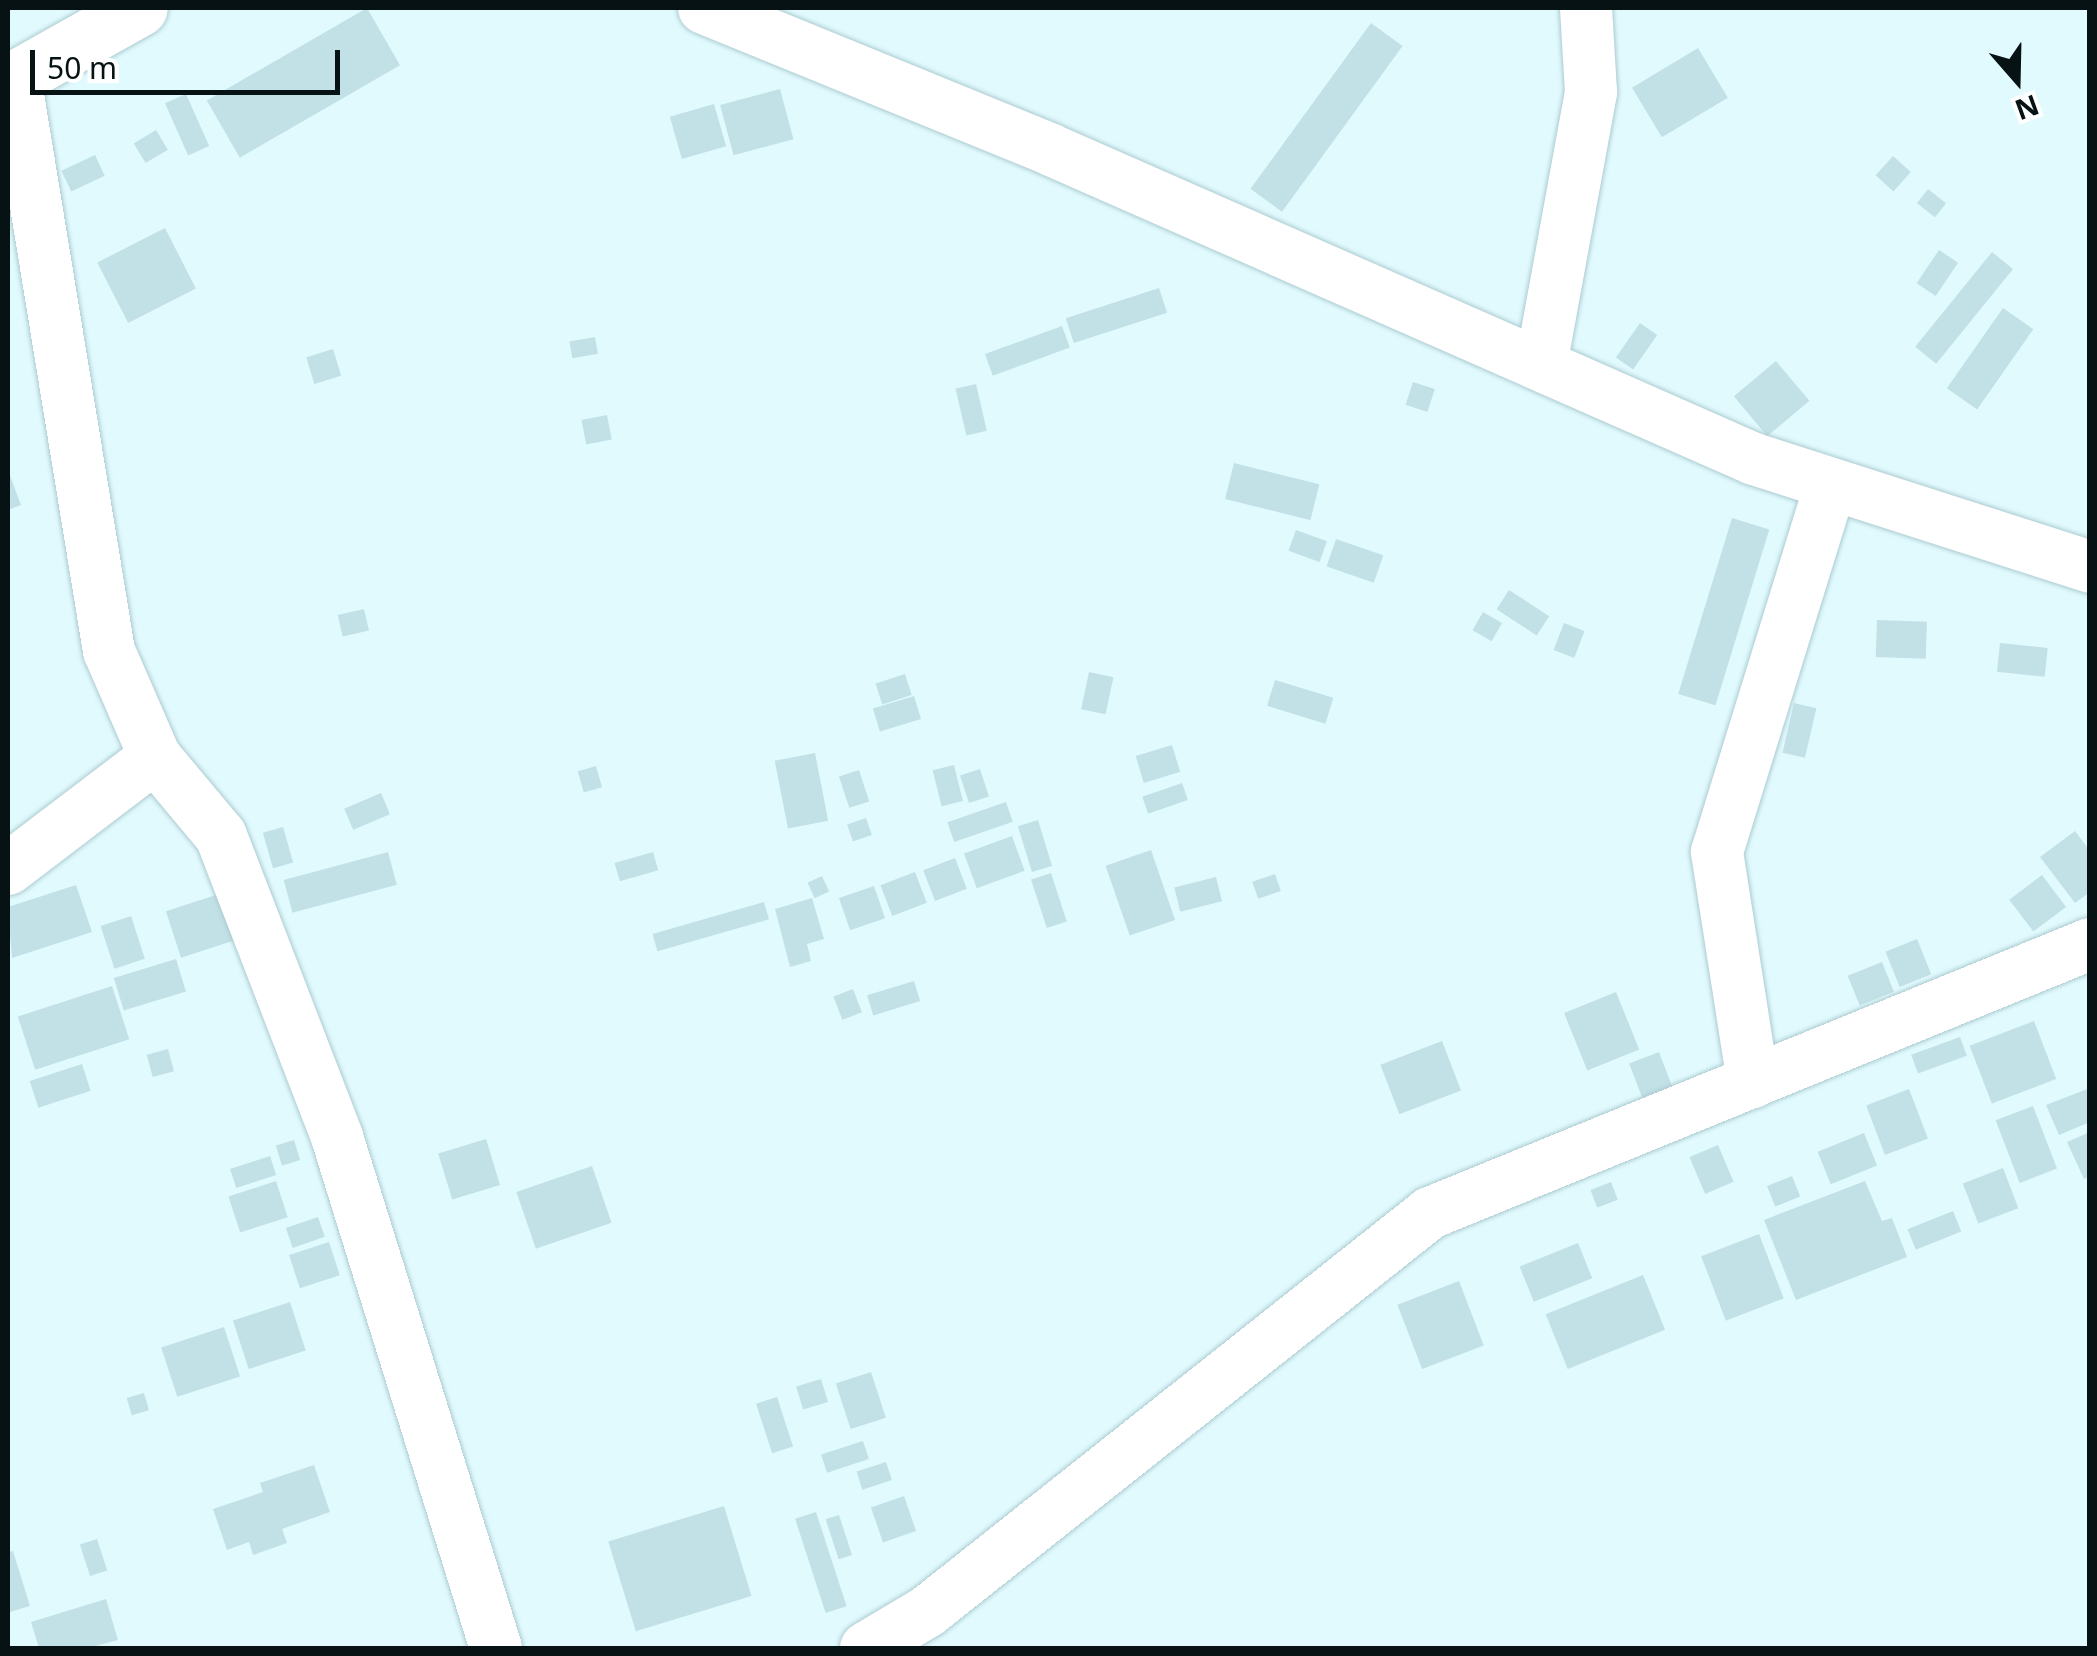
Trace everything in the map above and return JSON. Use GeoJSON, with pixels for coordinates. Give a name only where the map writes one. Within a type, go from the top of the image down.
{"type":"FeatureCollection","features":[{"type":"Feature","properties":{"kind":"main road"},"geometry":{"type":"LineString","coordinates":[[11,80],[140,8]]}},
{"type":"Feature","properties":{"kind":"street"},"geometry":{"type":"LineString","coordinates":[[704,8],[1049,149],[1754,459],[2090,567]]}},
{"type":"Feature","properties":{"kind":"street"},"geometry":{"type":"LineString","coordinates":[[1542,365],[1591,92],[1586,8]]}},
{"type":"Feature","properties":{"kind":"street"},"geometry":{"type":"LineString","coordinates":[[11,80],[110,651],[155,757],[221,836],[338,1137],[496,1648]]}},
{"type":"Feature","properties":{"kind":"street"},"geometry":{"type":"LineString","coordinates":[[1752,1082],[1717,852],[1831,484]]}},
{"type":"Feature","properties":{"kind":"street"},"geometry":{"type":"LineString","coordinates":[[8,869],[155,757]]}},
{"type":"Feature","properties":{"kind":"street"},"geometry":{"type":"LineString","coordinates":[[866,1648],[928,1611],[1430,1213],[2090,944]]}},
{"type":"Feature","properties":{"kind":"building"},"geometry":{"type":"Polygon","coordinates":[[[367,8],[400,65],[240,158],[207,100],[367,8]]]}},
{"type":"Feature","properties":{"kind":"building"},"geometry":{"type":"Polygon","coordinates":[[[1371,23],[1403,46],[1282,212],[1251,189],[1371,23]]]}},
{"type":"Feature","properties":{"kind":"building"},"geometry":{"type":"Polygon","coordinates":[[[1698,48],[1728,98],[1662,137],[1632,88],[1698,48]]]}},
{"type":"Feature","properties":{"kind":"building"},"geometry":{"type":"Polygon","coordinates":[[[780,89],[793,139],[734,155],[720,105],[780,89]]]}},
{"type":"Feature","properties":{"kind":"building"},"geometry":{"type":"Polygon","coordinates":[[[186,94],[209,146],[188,155],[165,103],[186,94]]]}},
{"type":"Feature","properties":{"kind":"building"},"geometry":{"type":"Polygon","coordinates":[[[714,104],[726,146],[682,159],[670,117],[714,104]]]}},
{"type":"Feature","properties":{"kind":"building"},"geometry":{"type":"Polygon","coordinates":[[[156,130],[168,150],[146,163],[134,143],[156,130]]]}},
{"type":"Feature","properties":{"kind":"building"},"geometry":{"type":"Polygon","coordinates":[[[95,155],[105,176],[71,191],[61,171],[95,155]]]}},
{"type":"Feature","properties":{"kind":"building"},"geometry":{"type":"Polygon","coordinates":[[[1893,156],[1911,172],[1893,191],[1876,175],[1893,156]]]}},
{"type":"Feature","properties":{"kind":"building"},"geometry":{"type":"Polygon","coordinates":[[[1928,189],[1946,203],[1935,217],[1917,203],[1928,189]]]}},
{"type":"Feature","properties":{"kind":"building"},"geometry":{"type":"Polygon","coordinates":[[[165,228],[196,289],[128,323],[97,263],[165,228]]]}},
{"type":"Feature","properties":{"kind":"building"},"geometry":{"type":"Polygon","coordinates":[[[1939,250],[1958,263],[1936,296],[1917,283],[1939,250]]]}},
{"type":"Feature","properties":{"kind":"building"},"geometry":{"type":"Polygon","coordinates":[[[1992,252],[2013,269],[1936,364],[1915,347],[1992,252]]]}},
{"type":"Feature","properties":{"kind":"building"},"geometry":{"type":"Polygon","coordinates":[[[1159,288],[1167,313],[1074,343],[1066,318],[1159,288]]]}},
{"type":"Feature","properties":{"kind":"building"},"geometry":{"type":"Polygon","coordinates":[[[2003,308],[2033,329],[1977,409],[1947,388],[2003,308]]]}},
{"type":"Feature","properties":{"kind":"building"},"geometry":{"type":"Polygon","coordinates":[[[1640,323],[1657,335],[1633,369],[1616,357],[1640,323]]]}},
{"type":"Feature","properties":{"kind":"building"},"geometry":{"type":"Polygon","coordinates":[[[1062,326],[1070,348],[993,376],[985,354],[1062,326]]]}},
{"type":"Feature","properties":{"kind":"building"},"geometry":{"type":"Polygon","coordinates":[[[595,337],[598,354],[572,358],[569,342],[595,337]]]}},
{"type":"Feature","properties":{"kind":"building"},"geometry":{"type":"Polygon","coordinates":[[[333,349],[341,376],[314,384],[306,357],[333,349]]]}},
{"type":"Feature","properties":{"kind":"building"},"geometry":{"type":"Polygon","coordinates":[[[1776,361],[1809,401],[1767,436],[1734,396],[1776,361]]]}},
{"type":"Feature","properties":{"kind":"building"},"geometry":{"type":"Polygon","coordinates":[[[1413,382],[1435,389],[1427,412],[1406,405],[1413,382]]]}},
{"type":"Feature","properties":{"kind":"building"},"geometry":{"type":"Polygon","coordinates":[[[976,384],[987,431],[966,435],[956,389],[976,384]]]}},
{"type":"Feature","properties":{"kind":"building"},"geometry":{"type":"Polygon","coordinates":[[[607,415],[612,440],[586,445],[581,420],[607,415]]]}},
{"type":"Feature","properties":{"kind":"building"},"geometry":{"type":"Polygon","coordinates":[[[1234,463],[1319,484],[1310,520],[1225,499],[1234,463]]]}},
{"type":"Feature","properties":{"kind":"building"},"geometry":{"type":"Polygon","coordinates":[[[8,470],[21,505],[8,510],[8,470]]]}},
{"type":"Feature","properties":{"kind":"building"},"geometry":{"type":"Polygon","coordinates":[[[1732,518],[1769,529],[1715,705],[1678,694],[1732,518]]]}},
{"type":"Feature","properties":{"kind":"building"},"geometry":{"type":"Polygon","coordinates":[[[1296,530],[1327,541],[1319,562],[1288,551],[1296,530]]]}},
{"type":"Feature","properties":{"kind":"building"},"geometry":{"type":"Polygon","coordinates":[[[1336,539],[1383,555],[1374,583],[1327,566],[1336,539]]]}},
{"type":"Feature","properties":{"kind":"building"},"geometry":{"type":"Polygon","coordinates":[[[1509,590],[1549,616],[1537,635],[1496,609],[1509,590]]]}},
{"type":"Feature","properties":{"kind":"building"},"geometry":{"type":"Polygon","coordinates":[[[364,609],[369,630],[343,637],[338,615],[364,609]]]}},
{"type":"Feature","properties":{"kind":"building"},"geometry":{"type":"Polygon","coordinates":[[[1483,612],[1502,623],[1492,641],[1472,630],[1483,612]]]}},
{"type":"Feature","properties":{"kind":"building"},"geometry":{"type":"Polygon","coordinates":[[[1877,620],[1927,622],[1926,659],[1876,657],[1877,620]]]}},
{"type":"Feature","properties":{"kind":"building"},"geometry":{"type":"Polygon","coordinates":[[[1564,623],[1585,631],[1574,658],[1554,650],[1564,623]]]}},
{"type":"Feature","properties":{"kind":"building"},"geometry":{"type":"Polygon","coordinates":[[[2000,643],[2048,648],[2045,677],[1997,672],[2000,643]]]}},
{"type":"Feature","properties":{"kind":"building"},"geometry":{"type":"Polygon","coordinates":[[[1089,672],[1113,677],[1106,714],[1081,709],[1089,672]]]}},
{"type":"Feature","properties":{"kind":"building"},"geometry":{"type":"Polygon","coordinates":[[[905,674],[912,695],[882,705],[876,684],[905,674]]]}},
{"type":"Feature","properties":{"kind":"building"},"geometry":{"type":"Polygon","coordinates":[[[1275,680],[1333,698],[1325,724],[1267,706],[1275,680]]]}},
{"type":"Feature","properties":{"kind":"building"},"geometry":{"type":"Polygon","coordinates":[[[914,696],[921,719],[880,732],[873,709],[914,696]]]}},
{"type":"Feature","properties":{"kind":"building"},"geometry":{"type":"Polygon","coordinates":[[[1794,703],[1816,708],[1805,758],[1783,753],[1794,703]]]}},
{"type":"Feature","properties":{"kind":"building"},"geometry":{"type":"Polygon","coordinates":[[[1172,745],[1180,772],[1144,783],[1136,756],[1172,745]]]}},
{"type":"Feature","properties":{"kind":"building"},"geometry":{"type":"Polygon","coordinates":[[[815,753],[828,821],[788,829],[775,761],[815,753]]]}},
{"type":"Feature","properties":{"kind":"building"},"geometry":{"type":"Polygon","coordinates":[[[954,765],[963,801],[942,806],[933,770],[954,765]]]}},
{"type":"Feature","properties":{"kind":"building"},"geometry":{"type":"Polygon","coordinates":[[[596,766],[602,787],[584,792],[578,771],[596,766]]]}},
{"type":"Feature","properties":{"kind":"building"},"geometry":{"type":"Polygon","coordinates":[[[980,769],[989,797],[969,803],[960,775],[980,769]]]}},
{"type":"Feature","properties":{"kind":"building"},"geometry":{"type":"Polygon","coordinates":[[[859,770],[869,801],[849,808],[839,776],[859,770]]]}},
{"type":"Feature","properties":{"kind":"building"},"geometry":{"type":"Polygon","coordinates":[[[1182,783],[1188,800],[1148,814],[1142,797],[1182,783]]]}},
{"type":"Feature","properties":{"kind":"building"},"geometry":{"type":"Polygon","coordinates":[[[381,793],[390,814],[353,830],[344,809],[381,793]]]}},
{"type":"Feature","properties":{"kind":"building"},"geometry":{"type":"Polygon","coordinates":[[[1006,802],[1013,822],[954,842],[947,822],[1006,802]]]}},
{"type":"Feature","properties":{"kind":"building"},"geometry":{"type":"Polygon","coordinates":[[[866,818],[872,835],[853,842],[847,825],[866,818]]]}},
{"type":"Feature","properties":{"kind":"building"},"geometry":{"type":"Polygon","coordinates":[[[1038,820],[1052,866],[1032,872],[1018,826],[1038,820]]]}},
{"type":"Feature","properties":{"kind":"building"},"geometry":{"type":"Polygon","coordinates":[[[283,827],[293,863],[273,868],[263,833],[283,827]]]}},
{"type":"Feature","properties":{"kind":"building"},"geometry":{"type":"Polygon","coordinates":[[[2075,831],[2090,851],[2090,892],[2075,903],[2040,857],[2075,831]]]}},
{"type":"Feature","properties":{"kind":"building"},"geometry":{"type":"Polygon","coordinates":[[[1012,836],[1025,871],[977,888],[964,853],[1012,836]]]}},
{"type":"Feature","properties":{"kind":"building"},"geometry":{"type":"Polygon","coordinates":[[[1151,850],[1175,920],[1130,936],[1106,866],[1151,850]]]}},
{"type":"Feature","properties":{"kind":"building"},"geometry":{"type":"Polygon","coordinates":[[[388,852],[397,885],[292,913],[284,880],[388,852]]]}},
{"type":"Feature","properties":{"kind":"building"},"geometry":{"type":"Polygon","coordinates":[[[653,852],[658,870],[620,881],[615,863],[653,852]]]}},
{"type":"Feature","properties":{"kind":"building"},"geometry":{"type":"Polygon","coordinates":[[[955,858],[967,889],[935,901],[923,870],[955,858]]]}},
{"type":"Feature","properties":{"kind":"building"},"geometry":{"type":"Polygon","coordinates":[[[915,872],[927,903],[892,916],[880,885],[915,872]]]}},
{"type":"Feature","properties":{"kind":"building"},"geometry":{"type":"Polygon","coordinates":[[[1051,873],[1067,922],[1047,928],[1031,879],[1051,873]]]}},
{"type":"Feature","properties":{"kind":"building"},"geometry":{"type":"Polygon","coordinates":[[[1275,874],[1281,891],[1258,899],[1252,882],[1275,874]]]}},
{"type":"Feature","properties":{"kind":"building"},"geometry":{"type":"Polygon","coordinates":[[[2042,875],[2066,907],[2033,932],[2009,900],[2042,875]]]}},
{"type":"Feature","properties":{"kind":"building"},"geometry":{"type":"Polygon","coordinates":[[[822,876],[829,891],[815,898],[807,883],[822,876]]]}},
{"type":"Feature","properties":{"kind":"building"},"geometry":{"type":"Polygon","coordinates":[[[1216,877],[1222,901],[1180,912],[1174,887],[1216,877]]]}},
{"type":"Feature","properties":{"kind":"building"},"geometry":{"type":"Polygon","coordinates":[[[76,885],[92,932],[12,958],[8,907],[76,885]]]}},
{"type":"Feature","properties":{"kind":"building"},"geometry":{"type":"Polygon","coordinates":[[[874,886],[885,918],[850,930],[839,898],[874,886]]]}},
{"type":"Feature","properties":{"kind":"building"},"geometry":{"type":"Polygon","coordinates":[[[222,893],[237,940],[181,958],[166,911],[222,893]]]}},
{"type":"Feature","properties":{"kind":"building"},"geometry":{"type":"Polygon","coordinates":[[[812,898],[824,939],[807,944],[811,961],[790,967],[775,909],[812,898]]]}},
{"type":"Feature","properties":{"kind":"building"},"geometry":{"type":"Polygon","coordinates":[[[764,902],[769,919],[657,951],[652,934],[764,902]]]}},
{"type":"Feature","properties":{"kind":"building"},"geometry":{"type":"Polygon","coordinates":[[[131,916],[145,959],[114,969],[101,926],[131,916]]]}},
{"type":"Feature","properties":{"kind":"building"},"geometry":{"type":"Polygon","coordinates":[[[1917,939],[1931,974],[1900,987],[1885,952],[1917,939]]]}},
{"type":"Feature","properties":{"kind":"building"},"geometry":{"type":"Polygon","coordinates":[[[176,959],[186,992],[124,1011],[114,978],[176,959]]]}},
{"type":"Feature","properties":{"kind":"building"},"geometry":{"type":"Polygon","coordinates":[[[1882,962],[1894,992],[1860,1006],[1848,976],[1882,962]]]}},
{"type":"Feature","properties":{"kind":"building"},"geometry":{"type":"Polygon","coordinates":[[[914,981],[920,1001],[873,1015],[867,995],[914,981]]]}},
{"type":"Feature","properties":{"kind":"building"},"geometry":{"type":"Polygon","coordinates":[[[112,986],[129,1039],[35,1070],[18,1017],[112,986]]]}},
{"type":"Feature","properties":{"kind":"building"},"geometry":{"type":"Polygon","coordinates":[[[853,989],[862,1012],[842,1020],[833,997],[853,989]]]}},
{"type":"Feature","properties":{"kind":"building"},"geometry":{"type":"Polygon","coordinates":[[[1616,992],[1639,1049],[1587,1070],[1564,1013],[1616,992]]]}},
{"type":"Feature","properties":{"kind":"building"},"geometry":{"type":"Polygon","coordinates":[[[2034,1021],[2056,1079],[1992,1104],[1970,1046],[2034,1021]]]}},
{"type":"Feature","properties":{"kind":"building"},"geometry":{"type":"Polygon","coordinates":[[[1960,1037],[1967,1056],[1918,1074],[1911,1055],[1960,1037]]]}},
{"type":"Feature","properties":{"kind":"building"},"geometry":{"type":"Polygon","coordinates":[[[1442,1041],[1461,1090],[1399,1114],[1380,1065],[1442,1041]]]}},
{"type":"Feature","properties":{"kind":"building"},"geometry":{"type":"Polygon","coordinates":[[[168,1049],[174,1071],[153,1077],[147,1055],[168,1049]]]}},
{"type":"Feature","properties":{"kind":"building"},"geometry":{"type":"Polygon","coordinates":[[[1659,1052],[1674,1092],[1645,1104],[1629,1063],[1659,1052]]]}},
{"type":"Feature","properties":{"kind":"building"},"geometry":{"type":"Polygon","coordinates":[[[82,1064],[91,1091],[38,1108],[30,1081],[82,1064]]]}},
{"type":"Feature","properties":{"kind":"building"},"geometry":{"type":"Polygon","coordinates":[[[2090,1088],[2090,1122],[2059,1135],[2046,1105],[2090,1088]]]}},
{"type":"Feature","properties":{"kind":"building"},"geometry":{"type":"Polygon","coordinates":[[[1909,1089],[1928,1138],[1885,1155],[1866,1105],[1909,1089]]]}},
{"type":"Feature","properties":{"kind":"building"},"geometry":{"type":"Polygon","coordinates":[[[2033,1106],[2057,1169],[2020,1183],[1996,1120],[2033,1106]]]}},
{"type":"Feature","properties":{"kind":"building"},"geometry":{"type":"Polygon","coordinates":[[[2090,1132],[2090,1177],[2084,1179],[2067,1142],[2090,1132]]]}},
{"type":"Feature","properties":{"kind":"building"},"geometry":{"type":"Polygon","coordinates":[[[1864,1133],[1877,1165],[1831,1184],[1818,1152],[1864,1133]]]}},
{"type":"Feature","properties":{"kind":"building"},"geometry":{"type":"Polygon","coordinates":[[[486,1139],[500,1185],[452,1200],[438,1154],[486,1139]]]}},
{"type":"Feature","properties":{"kind":"building"},"geometry":{"type":"Polygon","coordinates":[[[294,1140],[300,1160],[282,1166],[276,1146],[294,1140]]]}},
{"type":"Feature","properties":{"kind":"building"},"geometry":{"type":"Polygon","coordinates":[[[1718,1145],[1734,1182],[1705,1194],[1689,1157],[1718,1145]]]}},
{"type":"Feature","properties":{"kind":"building"},"geometry":{"type":"Polygon","coordinates":[[[270,1156],[276,1175],[236,1188],[230,1169],[270,1156]]]}},
{"type":"Feature","properties":{"kind":"building"},"geometry":{"type":"Polygon","coordinates":[[[592,1166],[612,1223],[536,1249],[516,1192],[592,1166]]]}},
{"type":"Feature","properties":{"kind":"building"},"geometry":{"type":"Polygon","coordinates":[[[2003,1168],[2018,1208],[1978,1224],[1963,1183],[2003,1168]]]}},
{"type":"Feature","properties":{"kind":"building"},"geometry":{"type":"Polygon","coordinates":[[[1792,1176],[1800,1196],[1775,1207],[1767,1186],[1792,1176]]]}},
{"type":"Feature","properties":{"kind":"building"},"geometry":{"type":"Polygon","coordinates":[[[276,1181],[288,1217],[240,1233],[228,1196],[276,1181]]]}},
{"type":"Feature","properties":{"kind":"building"},"geometry":{"type":"Polygon","coordinates":[[[1865,1181],[1882,1221],[1892,1218],[1907,1257],[1796,1300],[1764,1220],[1865,1181]]]}},
{"type":"Feature","properties":{"kind":"building"},"geometry":{"type":"Polygon","coordinates":[[[1611,1182],[1618,1200],[1597,1208],[1590,1190],[1611,1182]]]}},
{"type":"Feature","properties":{"kind":"building"},"geometry":{"type":"Polygon","coordinates":[[[1953,1211],[1961,1231],[1916,1250],[1908,1229],[1953,1211]]]}},
{"type":"Feature","properties":{"kind":"building"},"geometry":{"type":"Polygon","coordinates":[[[318,1217],[325,1237],[293,1248],[286,1228],[318,1217]]]}},
{"type":"Feature","properties":{"kind":"building"},"geometry":{"type":"Polygon","coordinates":[[[1759,1234],[1784,1298],[1726,1321],[1701,1256],[1759,1234]]]}},
{"type":"Feature","properties":{"kind":"building"},"geometry":{"type":"Polygon","coordinates":[[[329,1242],[340,1275],[300,1288],[289,1255],[329,1242]]]}},
{"type":"Feature","properties":{"kind":"building"},"geometry":{"type":"Polygon","coordinates":[[[1578,1243],[1592,1278],[1534,1302],[1520,1267],[1578,1243]]]}},
{"type":"Feature","properties":{"kind":"building"},"geometry":{"type":"Polygon","coordinates":[[[1643,1275],[1665,1330],[1568,1369],[1546,1314],[1643,1275]]]}},
{"type":"Feature","properties":{"kind":"building"},"geometry":{"type":"Polygon","coordinates":[[[1459,1281],[1484,1345],[1422,1369],[1397,1305],[1459,1281]]]}},
{"type":"Feature","properties":{"kind":"building"},"geometry":{"type":"Polygon","coordinates":[[[290,1302],[306,1351],[249,1369],[233,1321],[290,1302]]]}},
{"type":"Feature","properties":{"kind":"building"},"geometry":{"type":"Polygon","coordinates":[[[224,1327],[240,1376],[177,1397],[161,1347],[224,1327]]]}},
{"type":"Feature","properties":{"kind":"building"},"geometry":{"type":"Polygon","coordinates":[[[871,1372],[886,1418],[851,1429],[836,1383],[871,1372]]]}},
{"type":"Feature","properties":{"kind":"building"},"geometry":{"type":"Polygon","coordinates":[[[821,1379],[828,1402],[803,1410],[796,1387],[821,1379]]]}},
{"type":"Feature","properties":{"kind":"building"},"geometry":{"type":"Polygon","coordinates":[[[144,1393],[149,1410],[132,1415],[127,1398],[144,1393]]]}},
{"type":"Feature","properties":{"kind":"building"},"geometry":{"type":"Polygon","coordinates":[[[777,1397],[793,1446],[772,1453],[756,1404],[777,1397]]]}},
{"type":"Feature","properties":{"kind":"building"},"geometry":{"type":"Polygon","coordinates":[[[863,1441],[869,1459],[827,1473],[821,1455],[863,1441]]]}},
{"type":"Feature","properties":{"kind":"building"},"geometry":{"type":"Polygon","coordinates":[[[886,1462],[892,1480],[862,1490],[857,1472],[886,1462]]]}},
{"type":"Feature","properties":{"kind":"building"},"geometry":{"type":"Polygon","coordinates":[[[314,1465],[330,1512],[282,1529],[287,1543],[253,1555],[249,1542],[227,1550],[213,1509],[263,1492],[260,1483],[314,1465]]]}},
{"type":"Feature","properties":{"kind":"building"},"geometry":{"type":"Polygon","coordinates":[[[904,1496],[916,1531],[883,1542],[871,1507],[904,1496]]]}},
{"type":"Feature","properties":{"kind":"building"},"geometry":{"type":"Polygon","coordinates":[[[724,1506],[751,1596],[636,1631],[608,1541],[724,1506]]]}},
{"type":"Feature","properties":{"kind":"building"},"geometry":{"type":"Polygon","coordinates":[[[816,1512],[847,1606],[826,1613],[795,1519],[816,1512]]]}},
{"type":"Feature","properties":{"kind":"building"},"geometry":{"type":"Polygon","coordinates":[[[839,1515],[852,1555],[839,1559],[826,1519],[839,1515]]]}},
{"type":"Feature","properties":{"kind":"building"},"geometry":{"type":"Polygon","coordinates":[[[97,1539],[107,1570],[90,1576],[80,1545],[97,1539]]]}},
{"type":"Feature","properties":{"kind":"building"},"geometry":{"type":"Polygon","coordinates":[[[13,1551],[30,1606],[10,1612],[8,1552],[13,1551]]]}},
{"type":"Feature","properties":{"kind":"building"},"geometry":{"type":"Polygon","coordinates":[[[106,1599],[118,1640],[88,1648],[39,1648],[31,1622],[106,1599]]]}}]}
